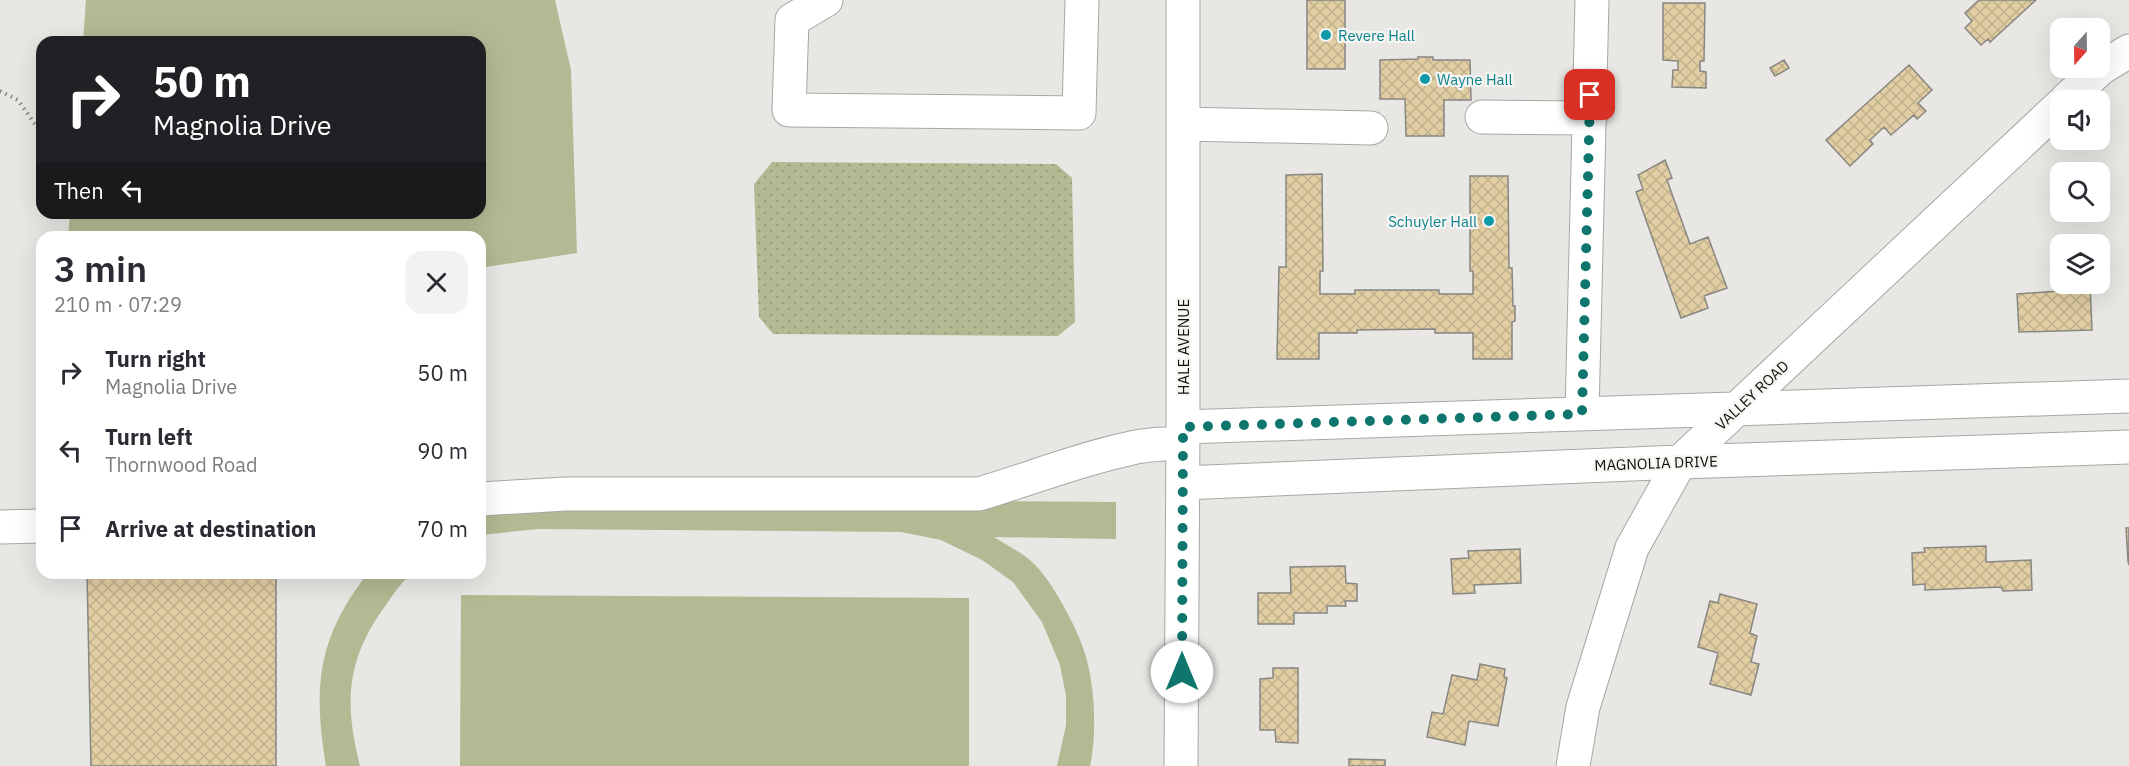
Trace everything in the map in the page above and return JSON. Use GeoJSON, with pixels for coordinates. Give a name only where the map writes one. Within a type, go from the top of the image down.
{"type":"FeatureCollection","features":[{"type":"Feature","properties":{"kind":"street"},"geometry":{"type":"LineString","coordinates":[[825,0],[792,20],[789,110],[1079,112],[1082,0]]}},
{"type":"Feature","properties":{"kind":"street","name":"HALE AVENUE"},"geometry":{"type":"LineString","coordinates":[[1181,766],[1183,0]]}},
{"type":"Feature","properties":{"kind":"street"},"geometry":{"type":"LineString","coordinates":[[1582,414],[1592,0]]}},
{"type":"Feature","properties":{"kind":"street"},"geometry":{"type":"LineString","coordinates":[[2077,90],[2101,68],[2129,51]]}},
{"type":"Feature","properties":{"kind":"street","name":"VALLEY ROAD"},"geometry":{"type":"LineString","coordinates":[[1573,766],[1583,707],[1632,548],[1680,462],[2050,115]]}},
{"type":"Feature","properties":{"kind":"street"},"geometry":{"type":"LineString","coordinates":[[1482,117],[1590,118]]}},
{"type":"Feature","properties":{"kind":"street"},"geometry":{"type":"LineString","coordinates":[[1183,124],[1371,128]]}},
{"type":"Feature","properties":{"kind":"street"},"geometry":{"type":"LineString","coordinates":[[486,499],[575,493],[979,494],[1062,466],[1183,435],[1582,414],[2129,396]]}},
{"type":"Feature","properties":{"kind":"street","name":"MAGNOLIA DRIVE"},"geometry":{"type":"LineString","coordinates":[[1183,483],[1680,462],[2129,447]]}},
{"type":"Feature","properties":{"kind":"street"},"geometry":{"type":"LineString","coordinates":[[0,527],[36,526]]}},
{"type":"Feature","properties":{"kind":"path"},"geometry":{"type":"LineString","coordinates":[[0,91],[18,100],[36,126]]}},
{"type":"Feature","properties":{"kind":"green space"},"geometry":{"type":"Polygon","coordinates":[[[86,0],[555,0],[571,70],[577,253],[486,267],[486,231],[68,231],[70,219],[486,219],[486,36],[83,36],[86,0]]]}},
{"type":"Feature","properties":{"kind":"green space"},"geometry":{"type":"Polygon","coordinates":[[[772,162],[1056,164],[1072,178],[1075,322],[1058,336],[773,334],[759,317],[754,184],[772,162]]]}},
{"type":"Feature","properties":{"kind":"green space"},"geometry":{"type":"Polygon","coordinates":[[[500,498],[1116,502],[1116,539],[994,537],[1023,555],[1040,570],[1064,606],[1078,634],[1089,669],[1093,697],[1094,740],[1090,766],[1057,766],[1066,725],[1066,696],[1060,665],[1042,622],[1013,582],[982,560],[941,540],[901,532],[538,529],[486,534],[486,502],[500,498]]]}},
{"type":"Feature","properties":{"kind":"green space"},"geometry":{"type":"Polygon","coordinates":[[[364,579],[406,579],[373,625],[356,663],[351,701],[360,766],[326,766],[320,712],[323,664],[338,619],[364,579]]]}},
{"type":"Feature","properties":{"kind":"green space"},"geometry":{"type":"Polygon","coordinates":[[[461,595],[969,598],[969,766],[460,766],[461,595]]]}},
{"type":"Feature","properties":{"kind":"building","name":"Revere Hall"},"geometry":{"type":"Polygon","coordinates":[[[1307,0],[1345,0],[1345,69],[1307,69],[1307,0]]]}},
{"type":"Feature","properties":{"kind":"building"},"geometry":{"type":"Polygon","coordinates":[[[1979,0],[2036,0],[1990,42],[1988,39],[1981,45],[1965,28],[1972,21],[1965,13],[1979,0]]]}},
{"type":"Feature","properties":{"kind":"building"},"geometry":{"type":"Polygon","coordinates":[[[1663,3],[1705,3],[1704,61],[1700,61],[1700,71],[1706,72],[1706,88],[1672,87],[1673,70],[1678,70],[1678,61],[1663,60],[1663,3]]]}},
{"type":"Feature","properties":{"kind":"building","name":"Wayne Hall"},"geometry":{"type":"Polygon","coordinates":[[[1418,57],[1433,57],[1433,60],[1470,60],[1471,100],[1444,100],[1444,136],[1406,136],[1405,99],[1380,99],[1380,60],[1418,59],[1418,57]]]}},
{"type":"Feature","properties":{"kind":"building"},"geometry":{"type":"Polygon","coordinates":[[[1784,60],[1789,68],[1775,76],[1770,68],[1784,60]]]}},
{"type":"Feature","properties":{"kind":"building"},"geometry":{"type":"Polygon","coordinates":[[[1909,65],[1932,90],[1918,103],[1926,111],[1917,119],[1914,115],[1891,135],[1884,127],[1870,140],[1873,144],[1850,166],[1826,140],[1909,65]]]}},
{"type":"Feature","properties":{"kind":"building"},"geometry":{"type":"Polygon","coordinates":[[[1665,160],[1672,178],[1667,180],[1690,244],[1708,237],[1727,288],[1704,296],[1708,308],[1681,318],[1636,192],[1643,189],[1638,175],[1665,160]]]}},
{"type":"Feature","properties":{"kind":"building","name":"Schuyler Hall"},"geometry":{"type":"Polygon","coordinates":[[[1322,174],[1323,271],[1320,271],[1320,294],[1355,294],[1355,290],[1439,290],[1439,294],[1473,294],[1473,271],[1470,271],[1470,176],[1508,176],[1509,268],[1512,268],[1513,306],[1515,306],[1515,321],[1512,322],[1512,359],[1473,359],[1473,333],[1435,333],[1435,329],[1319,333],[1319,359],[1277,359],[1279,267],[1286,267],[1286,175],[1322,174]]]}},
{"type":"Feature","properties":{"kind":"building"},"geometry":{"type":"Polygon","coordinates":[[[2050,292],[2050,294],[2090,294],[2092,330],[2019,332],[2017,294],[2050,292]]]}},
{"type":"Feature","properties":{"kind":"building"},"geometry":{"type":"Polygon","coordinates":[[[2126,528],[2129,528],[2129,565],[2128,561],[2126,528]]]}},
{"type":"Feature","properties":{"kind":"building"},"geometry":{"type":"Polygon","coordinates":[[[1986,546],[1986,562],[2031,560],[2032,590],[2003,591],[2001,587],[1925,590],[1925,584],[1913,585],[1912,553],[1925,552],[1924,548],[1986,546]]]}},
{"type":"Feature","properties":{"kind":"building"},"geometry":{"type":"Polygon","coordinates":[[[1520,549],[1521,583],[1474,585],[1475,593],[1453,594],[1451,559],[1469,558],[1468,551],[1520,549]]]}},
{"type":"Feature","properties":{"kind":"building"},"geometry":{"type":"Polygon","coordinates":[[[1345,566],[1346,583],[1357,584],[1357,601],[1345,601],[1346,606],[1327,606],[1327,613],[1294,613],[1294,624],[1258,624],[1258,593],[1291,593],[1290,567],[1345,566]]]}},
{"type":"Feature","properties":{"kind":"building"},"geometry":{"type":"Polygon","coordinates":[[[87,579],[276,579],[276,766],[91,766],[87,579]]]}},
{"type":"Feature","properties":{"kind":"building"},"geometry":{"type":"Polygon","coordinates":[[[1720,594],[1757,604],[1750,633],[1757,636],[1751,662],[1759,664],[1751,695],[1710,684],[1718,653],[1698,647],[1710,601],[1718,603],[1720,594]]]}},
{"type":"Feature","properties":{"kind":"building"},"geometry":{"type":"Polygon","coordinates":[[[1480,664],[1505,669],[1504,677],[1507,678],[1498,726],[1469,721],[1465,745],[1427,737],[1432,712],[1443,714],[1452,675],[1477,680],[1480,664]]]}},
{"type":"Feature","properties":{"kind":"building"},"geometry":{"type":"Polygon","coordinates":[[[1273,668],[1298,668],[1298,743],[1276,742],[1275,730],[1260,730],[1260,679],[1273,678],[1273,668]]]}},
{"type":"Feature","properties":{"kind":"building"},"geometry":{"type":"Polygon","coordinates":[[[1349,759],[1385,760],[1385,766],[1349,766],[1349,759]]]}},
{"type":"Feature","properties":{"kind":"place","name":"Revere Hall"},"geometry":{"type":"Point","coordinates":[1326,35]}},
{"type":"Feature","properties":{"kind":"place","name":"Wayne Hall"},"geometry":{"type":"Point","coordinates":[1425,79]}},
{"type":"Feature","properties":{"kind":"place","name":"Schuyler Hall"},"geometry":{"type":"Point","coordinates":[1489,221]}},
{"type":"Feature","properties":{"kind":"route"},"geometry":{"type":"LineString","coordinates":[[1182,672],[1183,427],[1582,414],[1590,95]]}}]}
